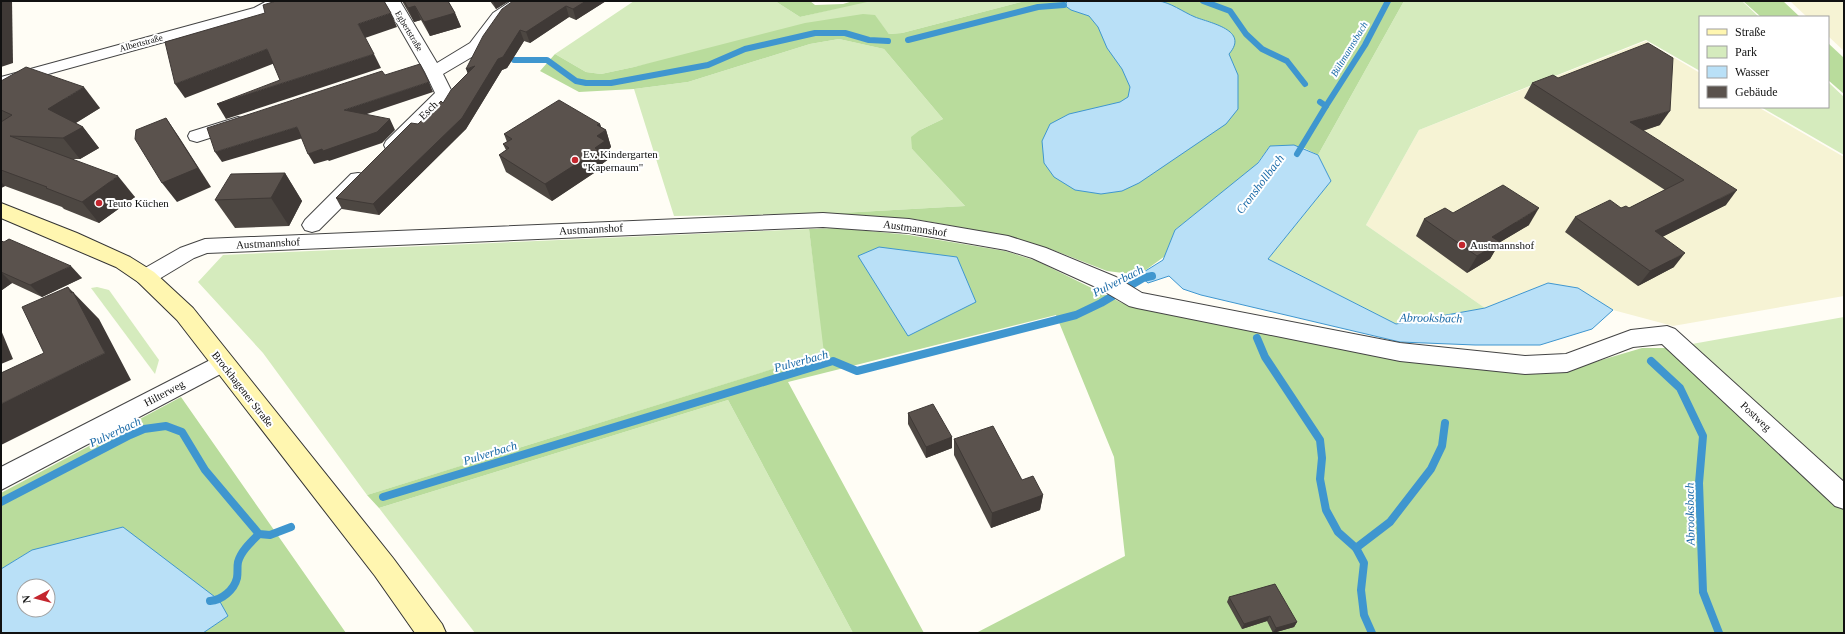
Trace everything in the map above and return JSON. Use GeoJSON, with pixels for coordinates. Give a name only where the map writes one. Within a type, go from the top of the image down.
{"type":"FeatureCollection","features":[{"type":"Feature","properties":{"kind":"main road","name":"Brockhagener Straße"},"geometry":{"type":"LineString","coordinates":[[1,210],[70,238],[123,262],[146,277],[185,314],[384,568],[432,633]]}},
{"type":"Feature","properties":{"kind":"street","name":"Albertstraße"},"geometry":{"type":"LineString","coordinates":[[1,82],[260,11],[280,1]]}},
{"type":"Feature","properties":{"kind":"street","name":"Egbertstraße"},"geometry":{"type":"LineString","coordinates":[[392,1],[424,66]]}},
{"type":"Feature","properties":{"kind":"street"},"geometry":{"type":"LineString","coordinates":[[424,66],[476,47],[499,16],[522,1]]}},
{"type":"Feature","properties":{"kind":"street","name":"Esch"},"geometry":{"type":"LineString","coordinates":[[312,225],[444,94],[424,66]]}},
{"type":"Feature","properties":{"kind":"street"},"geometry":{"type":"LineString","coordinates":[[197,136],[256,116]]}},
{"type":"Feature","properties":{"kind":"street","name":"Austmannshof"},"geometry":{"type":"LineString","coordinates":[[146,277],[187,253],[205,246],[823,220],[909,226],[1008,243],[1039,253],[1138,300],[1400,352],[1525,365],[1566,363],[1631,339],[1667,334]]}},
{"type":"Feature","properties":{"kind":"street","name":"Postweg"},"geometry":{"type":"LineString","coordinates":[[1667,334],[1844,498]]}},
{"type":"Feature","properties":{"kind":"street","name":"Hilterweg"},"geometry":{"type":"LineString","coordinates":[[1,479],[222,363]]}},
{"type":"Feature","properties":{"kind":"shaded area"},"geometry":{"type":"Polygon","coordinates":[[[1790,1],[1844,1],[1844,51],[1829,37],[1829,16],[1806,16],[1790,1]]]}},
{"type":"Feature","properties":{"kind":"shaded area"},"geometry":{"type":"Polygon","coordinates":[[[1646,41],[1699,72],[1699,108],[1760,108],[1844,157],[1844,296],[1673,326],[1613,310],[1578,288],[1548,283],[1485,308],[1366,225],[1419,130],[1646,41]]]}},
{"type":"Feature","properties":{"kind":"green space"},"geometry":{"type":"Polygon","coordinates":[[[634,1],[775,1],[800,17],[867,1],[1025,1],[902,33],[889,34],[875,16],[601,74],[586,72],[555,54],[634,1]]]}},
{"type":"Feature","properties":{"kind":"green space"},"geometry":{"type":"Polygon","coordinates":[[[775,1],[810,1],[815,5],[843,4],[853,1],[867,2],[800,17],[775,1]]]}},
{"type":"Feature","properties":{"kind":"green space"},"geometry":{"type":"Polygon","coordinates":[[[1025,1],[1404,1],[1318,155],[1302,147],[1270,146],[1256,165],[1175,230],[1165,256],[1139,275],[1107,271],[1048,248],[992,233],[914,219],[823,214],[965,206],[912,149],[911,137],[920,130],[943,119],[884,49],[839,39],[810,44],[688,82],[634,89],[579,92],[540,71],[555,54],[586,72],[601,74],[634,67],[805,23],[863,14],[875,15],[889,34],[902,33],[1025,1]]]}},
{"type":"Feature","properties":{"kind":"green space"},"geometry":{"type":"Polygon","coordinates":[[[1404,1],[1742,1],[1758,16],[1699,16],[1699,70],[1646,40],[1419,130],[1366,225],[1485,308],[1396,324],[1268,259],[1331,181],[1318,155],[1404,1]]]}},
{"type":"Feature","properties":{"kind":"green space"},"geometry":{"type":"Polygon","coordinates":[[[1743,1],[1783,1],[1799,16],[1760,16],[1743,1]]]}},
{"type":"Feature","properties":{"kind":"green space"},"geometry":{"type":"Polygon","coordinates":[[[839,39],[884,49],[943,119],[920,130],[912,149],[965,206],[823,214],[674,216],[634,89],[688,82],[810,44],[839,39]]]}},
{"type":"Feature","properties":{"kind":"green space"},"geometry":{"type":"Polygon","coordinates":[[[1829,44],[1844,58],[1844,94],[1829,81],[1829,44]]]}},
{"type":"Feature","properties":{"kind":"green space"},"geometry":{"type":"Polygon","coordinates":[[[1829,83],[1844,97],[1844,155],[1763,108],[1829,108],[1829,83]]]}},
{"type":"Feature","properties":{"kind":"green space"},"geometry":{"type":"Polygon","coordinates":[[[839,228],[909,235],[1005,251],[1037,261],[1122,303],[1155,312],[1402,359],[1571,369],[1642,348],[1674,348],[1844,505],[1844,633],[976,633],[1125,556],[1114,457],[1056,315],[788,382],[924,633],[853,633],[728,400],[379,508],[367,495],[824,353],[809,229],[839,228]]]}},
{"type":"Feature","properties":{"kind":"green space"},"geometry":{"type":"Polygon","coordinates":[[[809,229],[825,353],[367,495],[263,353],[198,282],[223,255],[809,229]]]}},
{"type":"Feature","properties":{"kind":"green space"},"geometry":{"type":"Polygon","coordinates":[[[97,287],[109,290],[159,360],[155,374],[91,288],[97,287]]]}},
{"type":"Feature","properties":{"kind":"green space"},"geometry":{"type":"Polygon","coordinates":[[[1844,317],[1844,486],[1692,344],[1844,317]]]}},
{"type":"Feature","properties":{"kind":"green space"},"geometry":{"type":"Polygon","coordinates":[[[181,397],[346,633],[203,633],[228,616],[32,550],[1,569],[1,493],[181,397]]]}},
{"type":"Feature","properties":{"kind":"green space"},"geometry":{"type":"Polygon","coordinates":[[[728,400],[853,633],[475,633],[379,508],[728,400]]]}},
{"type":"Feature","properties":{"kind":"water"},"geometry":{"type":"Polygon","coordinates":[[[1068,1],[1158,1],[1172,5],[1195,17],[1226,29],[1235,39],[1234,46],[1229,54],[1238,75],[1238,109],[1226,124],[1139,183],[1122,191],[1101,194],[1075,190],[1054,177],[1044,163],[1042,141],[1050,124],[1069,114],[1120,102],[1128,97],[1130,87],[1122,69],[1107,48],[1098,27],[1089,16],[1071,10],[1064,5],[1068,1]]]}},
{"type":"Feature","properties":{"kind":"water"},"geometry":{"type":"Polygon","coordinates":[[[1294,145],[1318,155],[1331,181],[1268,259],[1396,324],[1485,308],[1548,283],[1578,288],[1613,310],[1592,329],[1540,345],[1475,345],[1400,342],[1201,295],[1183,289],[1169,276],[1148,283],[1139,275],[1163,260],[1175,230],[1258,163],[1270,146],[1294,145]]]}},
{"type":"Feature","properties":{"kind":"water"},"geometry":{"type":"Polygon","coordinates":[[[879,247],[957,257],[976,302],[908,336],[858,256],[879,247]]]}},
{"type":"Feature","properties":{"kind":"water"},"geometry":{"type":"Polygon","coordinates":[[[123,527],[219,600],[228,616],[203,633],[1,633],[1,569],[32,550],[123,527]]]}},
{"type":"Feature","properties":{"kind":"building"},"geometry":{"type":"Polygon","coordinates":[[[276,1],[384,1],[391,13],[358,24],[374,54],[217,104],[280,80],[267,49],[175,84],[165,42],[265,13],[263,5],[276,1]]]}},
{"type":"Feature","properties":{"kind":"building"},"geometry":{"type":"Polygon","coordinates":[[[404,1],[448,1],[455,13],[424,22],[415,6],[408,8],[404,1]]]}},
{"type":"Feature","properties":{"kind":"building"},"geometry":{"type":"Polygon","coordinates":[[[513,1],[586,1],[573,9],[566,6],[526,32],[520,30],[503,57],[498,59],[462,118],[373,204],[336,198],[411,123],[418,124],[441,101],[443,103],[451,90],[475,66],[466,69],[483,36],[502,9],[513,1]]]}},
{"type":"Feature","properties":{"kind":"building"},"geometry":{"type":"Polygon","coordinates":[[[1648,43],[1673,58],[1670,111],[1630,122],[1737,190],[1655,231],[1685,253],[1650,271],[1575,217],[1610,200],[1621,208],[1626,206],[1629,208],[1684,180],[1532,83],[1553,75],[1558,78],[1648,43]]]}},
{"type":"Feature","properties":{"kind":"building"},"geometry":{"type":"Polygon","coordinates":[[[420,64],[429,82],[344,110],[390,119],[377,132],[323,151],[322,149],[308,154],[297,127],[215,152],[207,128],[382,71],[385,75],[420,64]]]}},
{"type":"Feature","properties":{"kind":"building"},"geometry":{"type":"Polygon","coordinates":[[[26,67],[84,87],[48,109],[83,127],[63,138],[10,136],[118,176],[82,202],[1,170],[1,122],[12,115],[1,110],[1,81],[26,67]]]}},
{"type":"Feature","properties":{"kind":"building"},"geometry":{"type":"Polygon","coordinates":[[[559,100],[600,124],[597,125],[606,130],[597,136],[605,141],[595,148],[598,150],[545,184],[499,155],[509,148],[503,144],[512,139],[504,134],[559,100]]]}},
{"type":"Feature","properties":{"kind":"building"},"geometry":{"type":"Polygon","coordinates":[[[166,118],[198,168],[162,183],[135,139],[136,130],[166,118]]]}},
{"type":"Feature","properties":{"kind":"building"},"geometry":{"type":"Polygon","coordinates":[[[285,173],[271,198],[215,200],[231,174],[285,173]]]}},
{"type":"Feature","properties":{"kind":"building"},"geometry":{"type":"Polygon","coordinates":[[[1503,185],[1539,208],[1492,237],[1500,242],[1477,256],[1424,219],[1445,208],[1453,213],[1503,185]]]}},
{"type":"Feature","properties":{"kind":"building"},"geometry":{"type":"Polygon","coordinates":[[[9,239],[71,266],[30,285],[1,272],[1,241],[4,242],[9,239]]]}},
{"type":"Feature","properties":{"kind":"building"},"geometry":{"type":"Polygon","coordinates":[[[68,287],[71,293],[73,292],[105,353],[1,404],[1,373],[44,353],[22,307],[68,287]]]}},
{"type":"Feature","properties":{"kind":"building"},"geometry":{"type":"Polygon","coordinates":[[[933,404],[952,437],[926,447],[908,413],[933,404]]]}},
{"type":"Feature","properties":{"kind":"building"},"geometry":{"type":"Polygon","coordinates":[[[993,426],[1022,480],[1033,476],[1043,495],[992,513],[954,439],[993,426]]]}},
{"type":"Feature","properties":{"kind":"building"},"geometry":{"type":"Polygon","coordinates":[[[1275,584],[1297,622],[1276,628],[1270,616],[1244,624],[1229,597],[1275,584]]]}},
{"type":"Feature","properties":{"kind":"waterway","name":"Cronshollbach"},"geometry":{"type":"LineString","coordinates":[[1203,1],[1230,11],[1246,34],[1262,49],[1287,61],[1305,84]]}},
{"type":"Feature","properties":{"kind":"waterway","name":"Bültmannsbach"},"geometry":{"type":"LineString","coordinates":[[1326,106],[1365,45],[1388,1]]}},
{"type":"Feature","properties":{"kind":"waterway"},"geometry":{"type":"LineString","coordinates":[[908,40],[1038,7],[1064,5]]}},
{"type":"Feature","properties":{"kind":"waterway"},"geometry":{"type":"LineString","coordinates":[[514,60],[547,60],[576,81],[586,83],[611,83],[708,65],[745,49],[815,33],[845,33],[869,40],[888,41]]}},
{"type":"Feature","properties":{"kind":"waterway","name":"Cronshollbach"},"geometry":{"type":"LineString","coordinates":[[1320,102],[1326,106]]}},
{"type":"Feature","properties":{"kind":"waterway","name":"Cronshollbach"},"geometry":{"type":"LineString","coordinates":[[1297,154],[1326,106]]}},
{"type":"Feature","properties":{"kind":"waterway","name":"Pulverbach"},"geometry":{"type":"LineString","coordinates":[[383,497],[833,361],[857,371],[1076,315],[1101,303],[1143,278],[1152,276]]}},
{"type":"Feature","properties":{"kind":"waterway"},"geometry":{"type":"LineString","coordinates":[[1257,338],[1265,357],[1320,440],[1322,458],[1320,479],[1326,510],[1338,532],[1356,548]]}},
{"type":"Feature","properties":{"kind":"waterway","name":"Abrooksbach"},"geometry":{"type":"LineString","coordinates":[[1651,361],[1680,388],[1703,436],[1699,483],[1703,592],[1719,633]]}},
{"type":"Feature","properties":{"kind":"waterway"},"geometry":{"type":"LineString","coordinates":[[1356,548],[1390,522],[1431,469],[1442,446],[1445,423]]}},
{"type":"Feature","properties":{"kind":"waterway","name":"Pulverbach"},"geometry":{"type":"LineString","coordinates":[[1,502],[130,435],[144,429],[166,426],[182,432],[205,470],[259,534]]}},
{"type":"Feature","properties":{"kind":"waterway","name":"Pulverbach"},"geometry":{"type":"LineString","coordinates":[[259,534],[270,535],[291,527]]}},
{"type":"Feature","properties":{"kind":"waterway"},"geometry":{"type":"LineString","coordinates":[[210,601],[219,599],[227,594],[233,587],[237,578],[239,558],[259,534]]}},
{"type":"Feature","properties":{"kind":"waterway"},"geometry":{"type":"LineString","coordinates":[[1356,548],[1364,563],[1361,590],[1364,615],[1372,633]]}},
{"type":"Feature","properties":{"kind":"place","name":"Ev. Kindergarten \"Kapernaum\""},"geometry":{"type":"Point","coordinates":[575,160]}},
{"type":"Feature","properties":{"kind":"place","name":"Teuto Küchen"},"geometry":{"type":"Point","coordinates":[99,203]}},
{"type":"Feature","properties":{"kind":"place","name":"Austmannshof"},"geometry":{"type":"Point","coordinates":[1462,245]}}]}
